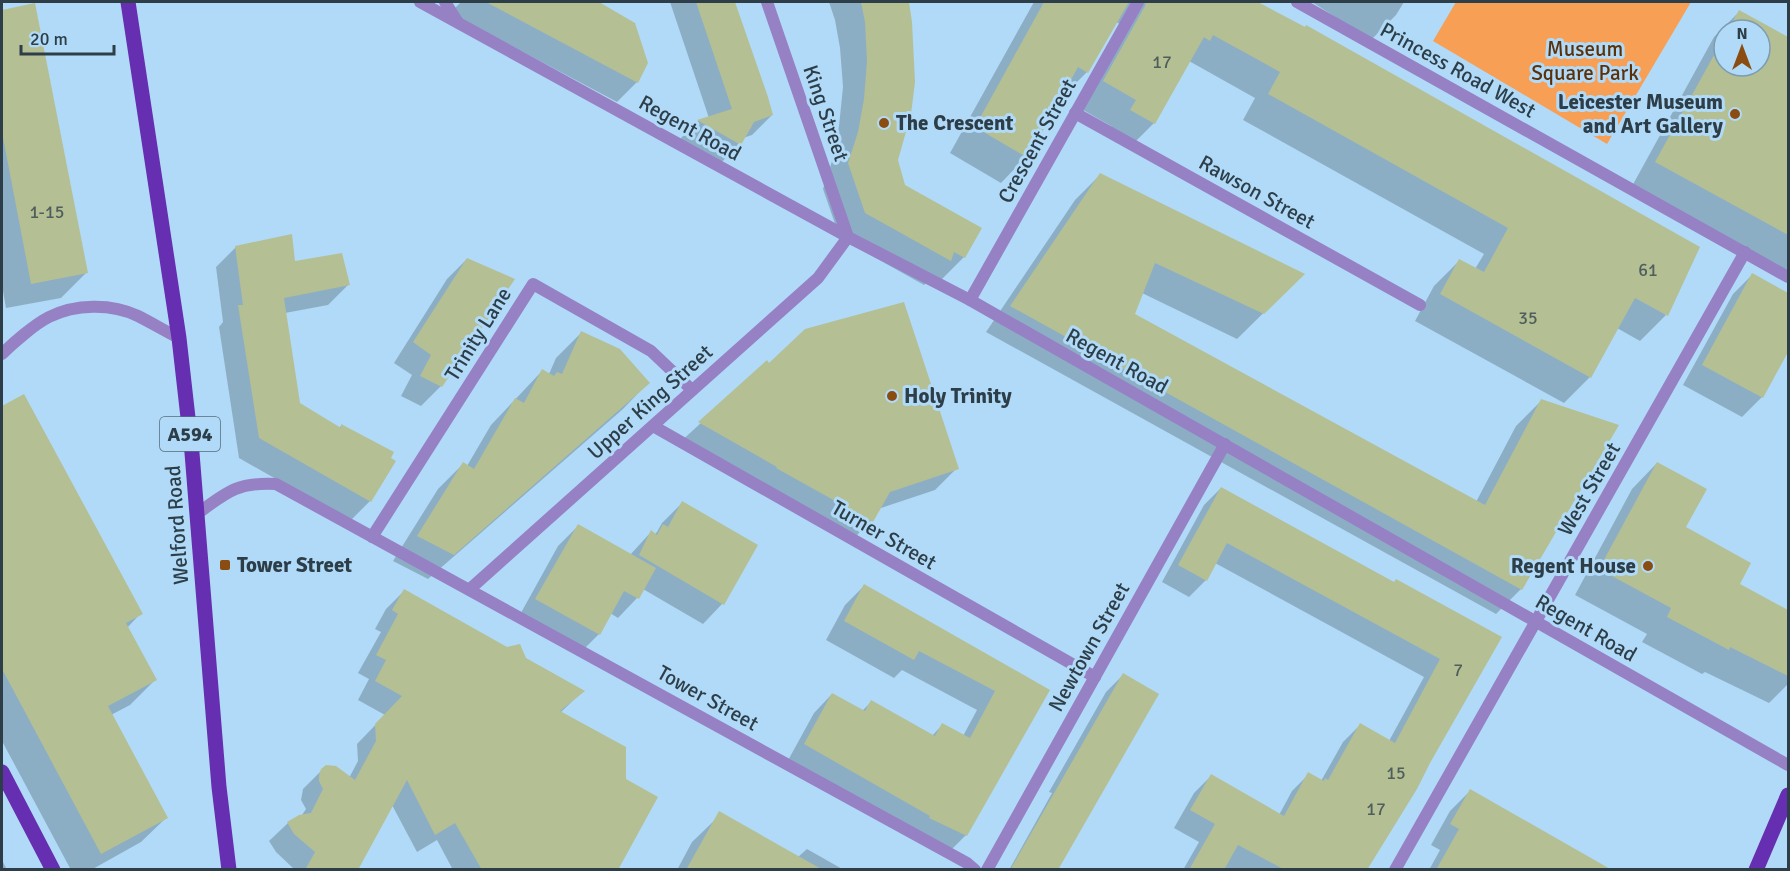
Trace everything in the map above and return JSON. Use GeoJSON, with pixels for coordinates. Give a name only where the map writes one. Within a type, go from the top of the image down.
{"type":"FeatureCollection","features":[{"type":"Feature","properties":{"kind":"main road","name":"Welford Road"},"geometry":{"type":"LineString","coordinates":[[128,2],[179,338],[192,453],[219,787],[229,870]]}},
{"type":"Feature","properties":{"kind":"main road"},"geometry":{"type":"LineString","coordinates":[[2,772],[52,870]]}},
{"type":"Feature","properties":{"kind":"main road"},"geometry":{"type":"LineString","coordinates":[[1756,870],[1788,795]]}},
{"type":"Feature","properties":{"kind":"street","name":"Regent Road"},"geometry":{"type":"LineString","coordinates":[[420,2],[848,237],[970,300],[1788,765]]}},
{"type":"Feature","properties":{"kind":"street"},"geometry":{"type":"LineString","coordinates":[[445,2],[457,21]]}},
{"type":"Feature","properties":{"kind":"street","name":"King Street"},"geometry":{"type":"LineString","coordinates":[[766,2],[848,237]]}},
{"type":"Feature","properties":{"kind":"street","name":"Crescent Street"},"geometry":{"type":"LineString","coordinates":[[970,300],[1138,2]]}},
{"type":"Feature","properties":{"kind":"street","name":"Princess Road West"},"geometry":{"type":"LineString","coordinates":[[1297,2],[1788,277]]}},
{"type":"Feature","properties":{"kind":"street","name":"Rawson Street"},"geometry":{"type":"LineString","coordinates":[[1075,113],[1420,305]]}},
{"type":"Feature","properties":{"kind":"street","name":"Upper King Street"},"geometry":{"type":"LineString","coordinates":[[470,589],[818,278],[848,237]]}},
{"type":"Feature","properties":{"kind":"street","name":"West Street"},"geometry":{"type":"LineString","coordinates":[[1395,870],[1745,252]]}},
{"type":"Feature","properties":{"kind":"street","name":"Trinity Lane"},"geometry":{"type":"LineString","coordinates":[[372,537],[533,284],[651,351],[692,390]]}},
{"type":"Feature","properties":{"kind":"street"},"geometry":{"type":"LineString","coordinates":[[3,350],[46,318],[64,310],[84,307],[128,313],[179,338]]}},
{"type":"Feature","properties":{"kind":"street","name":"Turner Street"},"geometry":{"type":"LineString","coordinates":[[653,426],[1095,677]]}},
{"type":"Feature","properties":{"kind":"street","name":"Newtown Street"},"geometry":{"type":"LineString","coordinates":[[987,870],[1224,444]]}},
{"type":"Feature","properties":{"kind":"street","name":"Tower Street"},"geometry":{"type":"LineString","coordinates":[[197,514],[238,487],[256,483],[276,484],[967,863],[975,870]]}},
{"type":"Feature","properties":{"kind":"green space","name":"Museum Square Park"},"geometry":{"type":"Polygon","coordinates":[[[1456,2],[1691,2],[1607,144],[1433,41],[1456,2]]]}},
{"type":"Feature","properties":{"kind":"building"},"geometry":{"type":"Polygon","coordinates":[[[486,2],[599,2],[635,23],[648,63],[638,83],[486,2]]]}},
{"type":"Feature","properties":{"kind":"building"},"geometry":{"type":"Polygon","coordinates":[[[696,2],[735,2],[768,97],[773,115],[754,122],[741,145],[697,120],[732,109],[696,2]]]}},
{"type":"Feature","properties":{"kind":"building","name":"The Crescent"},"geometry":{"type":"Polygon","coordinates":[[[861,2],[909,2],[915,82],[911,114],[898,160],[905,185],[982,228],[965,258],[954,252],[951,261],[865,213],[848,163],[858,132],[864,99],[867,61],[865,22],[861,2]]]}},
{"type":"Feature","properties":{"kind":"building"},"geometry":{"type":"Polygon","coordinates":[[[1044,2],[1129,2],[1088,73],[1078,67],[1028,158],[975,127],[1044,2]]]}},
{"type":"Feature","properties":{"kind":"building"},"geometry":{"type":"Polygon","coordinates":[[[1146,2],[1258,2],[1305,27],[1306,25],[1700,247],[1668,316],[1635,298],[1591,378],[1440,294],[1459,259],[1484,272],[1508,228],[1268,94],[1280,72],[1213,35],[1210,41],[1204,37],[1155,124],[1130,110],[1136,100],[1103,81],[1146,2]]]}},
{"type":"Feature","properties":{"kind":"building"},"geometry":{"type":"Polygon","coordinates":[[[35,3],[88,273],[31,284],[2,132],[2,10],[35,3]]]}},
{"type":"Feature","properties":{"kind":"building","name":"Leicester Museum and Art Gallery"},"geometry":{"type":"Polygon","coordinates":[[[1739,10],[1754,18],[1735,18],[1739,10]]]}},
{"type":"Feature","properties":{"kind":"building","name":"Leicester Museum and Art Gallery"},"geometry":{"type":"Polygon","coordinates":[[[1772,28],[1788,37],[1788,235],[1655,162],[1712,59],[1712,78],[1772,78],[1772,28]]]}},
{"type":"Feature","properties":{"kind":"building"},"geometry":{"type":"Polygon","coordinates":[[[1100,173],[1305,274],[1264,314],[1155,263],[1135,314],[1485,505],[1541,399],[1619,425],[1522,590],[1010,306],[1100,173]]]}},
{"type":"Feature","properties":{"kind":"building"},"geometry":{"type":"Polygon","coordinates":[[[292,234],[295,261],[342,253],[350,285],[284,298],[300,403],[341,428],[341,424],[394,452],[391,458],[396,461],[371,502],[259,438],[238,305],[243,305],[235,246],[292,234]]]}},
{"type":"Feature","properties":{"kind":"building"},"geometry":{"type":"Polygon","coordinates":[[[467,258],[515,279],[442,387],[420,376],[431,355],[413,342],[467,258]]]}},
{"type":"Feature","properties":{"kind":"building"},"geometry":{"type":"Polygon","coordinates":[[[1752,273],[1788,293],[1788,352],[1763,398],[1702,365],[1752,273]]]}},
{"type":"Feature","properties":{"kind":"building"},"geometry":{"type":"Polygon","coordinates":[[[904,302],[959,469],[890,492],[873,522],[698,422],[767,360],[769,363],[805,329],[904,302]]]}},
{"type":"Feature","properties":{"kind":"building"},"geometry":{"type":"Polygon","coordinates":[[[581,331],[620,349],[650,383],[454,555],[417,536],[463,462],[474,469],[515,398],[524,403],[542,369],[554,376],[557,372],[562,374],[581,331]]]}},
{"type":"Feature","properties":{"kind":"building"},"geometry":{"type":"Polygon","coordinates":[[[24,394],[143,614],[126,623],[157,680],[108,706],[168,818],[101,854],[2,669],[2,406],[24,394]]]}},
{"type":"Feature","properties":{"kind":"building","name":"Regent House"},"geometry":{"type":"Polygon","coordinates":[[[1657,462],[1707,489],[1686,527],[1751,563],[1740,584],[1788,610],[1788,676],[1730,647],[1729,650],[1667,617],[1671,608],[1599,569],[1657,462]]]}},
{"type":"Feature","properties":{"kind":"building"},"geometry":{"type":"Polygon","coordinates":[[[1221,487],[1394,582],[1396,579],[1502,637],[1417,789],[1367,870],[1285,870],[1238,845],[1224,870],[1189,870],[1215,824],[1190,810],[1211,774],[1284,816],[1308,772],[1324,781],[1325,778],[1328,780],[1360,723],[1395,743],[1440,659],[1227,543],[1207,581],[1178,565],[1221,487]]]}},
{"type":"Feature","properties":{"kind":"building"},"geometry":{"type":"Polygon","coordinates":[[[682,501],[758,545],[724,605],[639,555],[651,530],[657,535],[663,524],[668,527],[682,501]]]}},
{"type":"Feature","properties":{"kind":"building"},"geometry":{"type":"Polygon","coordinates":[[[578,524],[656,568],[639,599],[624,591],[600,635],[535,599],[578,524]]]}},
{"type":"Feature","properties":{"kind":"building"},"geometry":{"type":"Polygon","coordinates":[[[864,584],[1050,690],[967,836],[929,818],[930,816],[804,744],[832,693],[865,711],[871,700],[935,736],[942,723],[970,738],[995,691],[919,651],[914,660],[844,621],[864,584]]]}},
{"type":"Feature","properties":{"kind":"building"},"geometry":{"type":"Polygon","coordinates":[[[404,589],[507,647],[520,644],[526,658],[585,691],[560,711],[626,747],[626,779],[658,797],[618,870],[482,870],[455,823],[435,835],[407,780],[358,870],[305,870],[315,852],[294,834],[287,822],[299,815],[311,813],[323,789],[319,775],[321,769],[326,765],[336,766],[355,780],[376,741],[375,724],[402,696],[375,681],[386,660],[376,655],[398,614],[392,610],[404,589]]]}},
{"type":"Feature","properties":{"kind":"building"},"geometry":{"type":"Polygon","coordinates":[[[1123,673],[1159,694],[1058,870],[1010,870],[1123,673]]]}},
{"type":"Feature","properties":{"kind":"building"},"geometry":{"type":"Polygon","coordinates":[[[1470,789],[1612,870],[1436,870],[1459,829],[1450,824],[1470,789]]]}},
{"type":"Feature","properties":{"kind":"building"},"geometry":{"type":"Polygon","coordinates":[[[719,811],[823,870],[686,870],[719,811]]]}},
{"type":"Feature","properties":{"kind":"place","name":"Leicester Museum and Art Gallery"},"geometry":{"type":"Point","coordinates":[1735,114]}},
{"type":"Feature","properties":{"kind":"place","name":"The Crescent"},"geometry":{"type":"Point","coordinates":[884,123]}},
{"type":"Feature","properties":{"kind":"place","name":"Holy Trinity"},"geometry":{"type":"Point","coordinates":[892,396]}},
{"type":"Feature","properties":{"kind":"place","name":"Tower Street"},"geometry":{"type":"Point","coordinates":[225,565]}},
{"type":"Feature","properties":{"kind":"place","name":"Regent House"},"geometry":{"type":"Point","coordinates":[1648,566]}}]}
